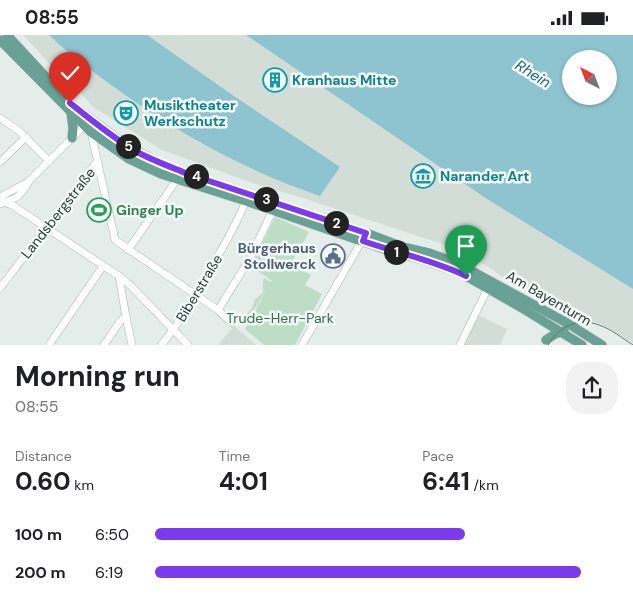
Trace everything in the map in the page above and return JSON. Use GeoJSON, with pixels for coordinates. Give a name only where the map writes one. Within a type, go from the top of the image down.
{"type":"FeatureCollection","features":[{"type":"Feature","properties":{"kind":"main road"},"geometry":{"type":"LineString","coordinates":[[7,35],[70,103],[135,151],[162,164],[365,237]]}},
{"type":"Feature","properties":{"kind":"main road"},"geometry":{"type":"LineString","coordinates":[[0,39],[87,129],[129,159],[178,179],[365,237]]}},
{"type":"Feature","properties":{"kind":"main road"},"geometry":{"type":"LineString","coordinates":[[71,113],[72,138]]}},
{"type":"Feature","properties":{"kind":"main road"},"geometry":{"type":"LineString","coordinates":[[87,129],[95,122]]}},
{"type":"Feature","properties":{"kind":"main road"},"geometry":{"type":"LineString","coordinates":[[167,175],[174,168]]}},
{"type":"Feature","properties":{"kind":"main road","name":"Am Bayenturm"},"geometry":{"type":"LineString","coordinates":[[365,237],[449,260],[481,276],[507,295],[546,317],[566,323],[602,345]]}},
{"type":"Feature","properties":{"kind":"main road","name":"Am Bayenturm"},"geometry":{"type":"LineString","coordinates":[[365,237],[387,249],[455,271],[488,288],[507,295]]}},
{"type":"Feature","properties":{"kind":"main road"},"geometry":{"type":"LineString","coordinates":[[545,342],[547,330],[546,317]]}},
{"type":"Feature","properties":{"kind":"main road","name":"Am Bayenturm"},"geometry":{"type":"LineString","coordinates":[[546,317],[561,332],[582,345]]}},
{"type":"Feature","properties":{"kind":"main road"},"geometry":{"type":"LineString","coordinates":[[545,342],[561,332],[570,331],[585,334]]}},
{"type":"Feature","properties":{"kind":"street"},"geometry":{"type":"LineString","coordinates":[[0,119],[26,137],[49,161]]}},
{"type":"Feature","properties":{"kind":"street"},"geometry":{"type":"LineString","coordinates":[[3,204],[18,197],[28,182],[72,138],[87,129],[97,162],[115,240],[218,310],[232,323]]}},
{"type":"Feature","properties":{"kind":"street"},"geometry":{"type":"LineString","coordinates":[[0,161],[26,137]]}},
{"type":"Feature","properties":{"kind":"street","name":"Landsbergstraße"},"geometry":{"type":"LineString","coordinates":[[0,288],[97,162]]}},
{"type":"Feature","properties":{"kind":"street"},"geometry":{"type":"LineString","coordinates":[[128,250],[178,179]]}},
{"type":"Feature","properties":{"kind":"street"},"geometry":{"type":"LineString","coordinates":[[0,197],[28,182]]}},
{"type":"Feature","properties":{"kind":"street","name":"Biberstraße"},"geometry":{"type":"LineString","coordinates":[[160,345],[173,330],[195,295],[237,223],[246,201]]}},
{"type":"Feature","properties":{"kind":"street"},"geometry":{"type":"LineString","coordinates":[[3,204],[12,205],[120,276],[188,345]]}},
{"type":"Feature","properties":{"kind":"street"},"geometry":{"type":"LineString","coordinates":[[218,310],[249,260],[273,210]]}},
{"type":"Feature","properties":{"kind":"street"},"geometry":{"type":"LineString","coordinates":[[302,345],[365,237]]}},
{"type":"Feature","properties":{"kind":"street"},"geometry":{"type":"LineString","coordinates":[[49,345],[104,266]]}},
{"type":"Feature","properties":{"kind":"street"},"geometry":{"type":"LineString","coordinates":[[120,276],[132,345]]}},
{"type":"Feature","properties":{"kind":"street"},"geometry":{"type":"LineString","coordinates":[[460,345],[488,288]]}},
{"type":"Feature","properties":{"kind":"street"},"geometry":{"type":"LineString","coordinates":[[104,345],[121,320],[126,317]]}},
{"type":"Feature","properties":{"kind":"shaded area"},"geometry":{"type":"Polygon","coordinates":[[[23,35],[246,35],[487,199],[633,289],[633,343],[603,325],[583,320],[515,280],[505,279],[492,269],[451,247],[258,185],[162,150],[93,107],[23,35]]]}},
{"type":"Feature","properties":{"kind":"shaded area"},"geometry":{"type":"Polygon","coordinates":[[[478,315],[507,329],[500,345],[464,345],[478,315]]]}},
{"type":"Feature","properties":{"kind":"shaded area"},"geometry":{"type":"Polygon","coordinates":[[[234,326],[256,345],[218,345],[234,326]]]}},
{"type":"Feature","properties":{"kind":"green space","name":"Trude-Herr-Park"},"geometry":{"type":"Polygon","coordinates":[[[275,217],[309,232],[291,264],[311,275],[305,285],[322,294],[295,345],[264,345],[245,329],[267,289],[245,324],[243,318],[253,307],[254,300],[263,293],[264,278],[272,281],[251,266],[275,217]]]}},
{"type":"Feature","properties":{"kind":"water"},"geometry":{"type":"Polygon","coordinates":[[[49,35],[147,35],[340,167],[320,196],[268,176],[192,138],[144,108],[84,65],[49,35]]]}},
{"type":"Feature","properties":{"kind":"water","name":"Rhein"},"geometry":{"type":"Polygon","coordinates":[[[246,35],[633,35],[633,289],[487,199],[246,35]]]}},
{"type":"Feature","properties":{"kind":"tram line"},"geometry":{"type":"LineString","coordinates":[[548,345],[557,333],[569,325],[584,322],[612,331],[633,345]]}},
{"type":"Feature","properties":{"kind":"place","name":"Kranhaus Mitte"},"geometry":{"type":"Point","coordinates":[275,80]}},
{"type":"Feature","properties":{"kind":"place","name":"Musiktheater Werkschutz"},"geometry":{"type":"Point","coordinates":[126,113]}},
{"type":"Feature","properties":{"kind":"place","name":"Narander Art"},"geometry":{"type":"Point","coordinates":[423,176]}},
{"type":"Feature","properties":{"kind":"place","name":"Ginger Up"},"geometry":{"type":"Point","coordinates":[99,210]}},
{"type":"Feature","properties":{"kind":"place","name":"Bürgerhaus Stollwerck"},"geometry":{"type":"Point","coordinates":[333,256]}},
{"type":"Feature","properties":{"kind":"route"},"geometry":{"type":"LineString","coordinates":[[70,103],[135,151],[162,164],[366,233],[363,241],[424,260],[466,276]]}}]}
